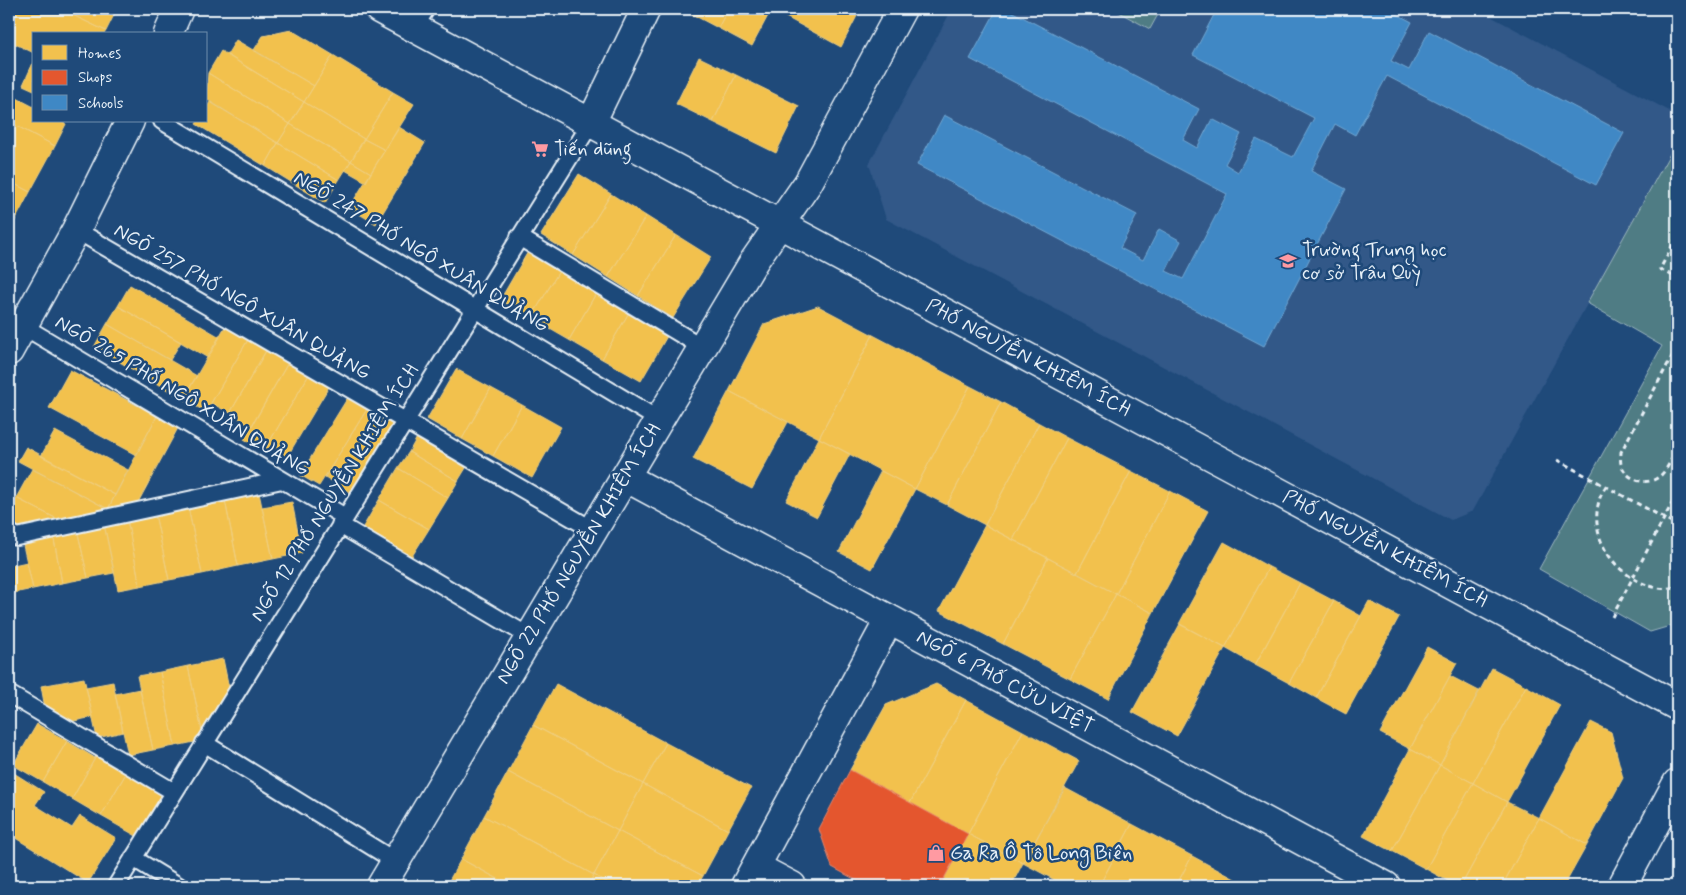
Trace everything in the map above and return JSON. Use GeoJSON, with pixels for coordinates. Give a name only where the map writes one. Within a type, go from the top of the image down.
{"type":"FeatureCollection","features":[{"type":"Feature","properties":{"kind":"street"},"geometry":{"type":"LineString","coordinates":[[169,32],[179,9]]}},
{"type":"Feature","properties":{"kind":"street","name":"PHỐ NGUYỄN KHIÊM ÍCH"},"geometry":{"type":"LineString","coordinates":[[379,9],[420,18],[591,123],[1677,706]]}},
{"type":"Feature","properties":{"kind":"street"},"geometry":{"type":"LineString","coordinates":[[591,123],[646,9]]}},
{"type":"Feature","properties":{"kind":"street","name":"NGÕ 22 PHỐ NGUYỄN KHIÊM ÍCH"},"geometry":{"type":"LineString","coordinates":[[381,886],[754,261],[808,183],[902,9]]}},
{"type":"Feature","properties":{"kind":"street"},"geometry":{"type":"LineString","coordinates":[[9,351],[76,230],[130,122]]}},
{"type":"Feature","properties":{"kind":"street","name":"NGÕ 6 PHỐ CỬU VIỆT"},"geometry":{"type":"LineString","coordinates":[[625,477],[1386,886]]}},
{"type":"Feature","properties":{"kind":"street"},"geometry":{"type":"LineString","coordinates":[[792,886],[751,877],[889,620]]}},
{"type":"Feature","properties":{"kind":"street"},"geometry":{"type":"LineString","coordinates":[[1622,886],[1677,783]]}},
{"type":"Feature","properties":{"kind":"lane","name":"NGÕ 247 PHỐ NGÔ XUÂN QUẢNG"},"geometry":{"type":"LineString","coordinates":[[164,122],[659,420]]}},
{"type":"Feature","properties":{"kind":"lane","name":"NGÕ 12 PHỐ NGUYỄN KHIÊM ÍCH"},"geometry":{"type":"LineString","coordinates":[[116,886],[591,123]]}},
{"type":"Feature","properties":{"kind":"lane","name":"NGÕ 257 PHỐ NGÔ XUÂN QUẢNG"},"geometry":{"type":"LineString","coordinates":[[76,230],[593,530]]}},
{"type":"Feature","properties":{"kind":"lane"},"geometry":{"type":"LineString","coordinates":[[519,238],[702,347]]}},
{"type":"Feature","properties":{"kind":"lane","name":"NGÕ 265 PHỐ NGÔ XUÂN QUẢNG"},"geometry":{"type":"LineString","coordinates":[[23,326],[282,480],[342,521],[530,637]]}},
{"type":"Feature","properties":{"kind":"lane"},"geometry":{"type":"LineString","coordinates":[[9,532],[17,537],[282,480]]}},
{"type":"Feature","properties":{"kind":"lane"},"geometry":{"type":"LineString","coordinates":[[9,694],[174,792]]}},
{"type":"Feature","properties":{"kind":"lane"},"geometry":{"type":"LineString","coordinates":[[204,743],[395,861]]}},
{"type":"Feature","properties":{"kind":"lane"},"geometry":{"type":"LineString","coordinates":[[133,858],[179,886]]}},
{"type":"Feature","properties":{"kind":"path"},"geometry":{"type":"LineString","coordinates":[[1677,237],[1660,269],[1677,278]]}},
{"type":"Feature","properties":{"kind":"path"},"geometry":{"type":"LineString","coordinates":[[1677,347],[1621,452],[1621,463],[1625,472],[1633,479],[1644,482],[1655,480],[1663,474],[1677,447]]}},
{"type":"Feature","properties":{"kind":"path"},"geometry":{"type":"LineString","coordinates":[[1557,460],[1677,525]]}},
{"type":"Feature","properties":{"kind":"path"},"geometry":{"type":"LineString","coordinates":[[1606,486],[1599,501],[1597,525],[1603,548],[1617,568],[1637,582],[1660,588],[1677,587]]}},
{"type":"Feature","properties":{"kind":"path"},"geometry":{"type":"LineString","coordinates":[[1612,617],[1677,494]]}},
{"type":"Feature","properties":{"kind":"shaded area","name":"Trường Trung học cơ sở Trâu Quỳ"},"geometry":{"type":"Polygon","coordinates":[[[952,9],[1477,9],[1677,115],[1677,141],[1473,511],[1451,520],[886,219],[869,164],[952,9]]]}},
{"type":"Feature","properties":{"kind":"green space"},"geometry":{"type":"Polygon","coordinates":[[[1113,9],[1161,9],[1150,29],[1113,9]]]}},
{"type":"Feature","properties":{"kind":"green space"},"geometry":{"type":"Polygon","coordinates":[[[1677,141],[1677,624],[1650,632],[1539,569],[1662,346],[1587,303],[1677,141]]]}},
{"type":"Feature","properties":{"kind":"building: Homes"},"geometry":{"type":"Polygon","coordinates":[[[9,9],[60,9],[106,31],[32,32],[32,52],[9,41],[9,9]]]}},
{"type":"Feature","properties":{"kind":"building: Homes"},"geometry":{"type":"Polygon","coordinates":[[[60,9],[106,9],[115,13],[106,31],[60,9]]]}},
{"type":"Feature","properties":{"kind":"building: Homes"},"geometry":{"type":"Polygon","coordinates":[[[682,9],[728,9],[718,28],[682,9]]]}},
{"type":"Feature","properties":{"kind":"building: Homes"},"geometry":{"type":"Polygon","coordinates":[[[728,9],[771,10],[752,46],[718,28],[728,9]]]}},
{"type":"Feature","properties":{"kind":"building: Homes"},"geometry":{"type":"Polygon","coordinates":[[[771,9],[848,9],[858,14],[841,47],[771,9]]]}},
{"type":"Feature","properties":{"kind":"building: Homes"},"geometry":{"type":"Polygon","coordinates":[[[291,30],[333,55],[314,86],[254,50],[263,36],[291,30]]]}},
{"type":"Feature","properties":{"kind":"building: Homes"},"geometry":{"type":"Polygon","coordinates":[[[236,40],[314,86],[304,102],[227,55],[236,40]]]}},
{"type":"Feature","properties":{"kind":"building: Homes"},"geometry":{"type":"Polygon","coordinates":[[[221,51],[304,102],[290,124],[208,73],[221,51]]]}},
{"type":"Feature","properties":{"kind":"building: Homes"},"geometry":{"type":"Polygon","coordinates":[[[333,55],[393,92],[364,139],[304,102],[333,55]]]}},
{"type":"Feature","properties":{"kind":"building: Homes"},"geometry":{"type":"Polygon","coordinates":[[[699,57],[736,75],[713,122],[676,104],[699,57]]]}},
{"type":"Feature","properties":{"kind":"building: Homes"},"geometry":{"type":"Polygon","coordinates":[[[32,65],[32,89],[23,85],[32,65]]]}},
{"type":"Feature","properties":{"kind":"building: Homes"},"geometry":{"type":"Polygon","coordinates":[[[208,73],[290,124],[278,143],[208,100],[208,73]]]}},
{"type":"Feature","properties":{"kind":"building: Homes"},"geometry":{"type":"Polygon","coordinates":[[[736,75],[799,106],[776,153],[713,122],[736,75]]]}},
{"type":"Feature","properties":{"kind":"building: Homes"},"geometry":{"type":"Polygon","coordinates":[[[393,92],[414,104],[385,150],[364,139],[393,92]]]}},
{"type":"Feature","properties":{"kind":"building: Homes"},"geometry":{"type":"Polygon","coordinates":[[[9,94],[32,106],[32,122],[62,122],[66,124],[55,146],[9,122],[9,94]]]}},
{"type":"Feature","properties":{"kind":"building: Homes"},"geometry":{"type":"Polygon","coordinates":[[[210,102],[278,143],[265,166],[196,124],[197,122],[208,122],[208,105],[210,102]]]}},
{"type":"Feature","properties":{"kind":"building: Homes"},"geometry":{"type":"Polygon","coordinates":[[[304,102],[364,139],[351,161],[290,124],[304,102]]]}},
{"type":"Feature","properties":{"kind":"building: Homes"},"geometry":{"type":"Polygon","coordinates":[[[9,122],[55,146],[30,192],[9,181],[9,122]]]}},
{"type":"Feature","properties":{"kind":"building: Homes"},"geometry":{"type":"Polygon","coordinates":[[[290,124],[351,161],[339,180],[278,143],[290,124]]]}},
{"type":"Feature","properties":{"kind":"building: Homes"},"geometry":{"type":"Polygon","coordinates":[[[399,127],[425,143],[376,224],[349,208],[399,127]]]}},
{"type":"Feature","properties":{"kind":"building: Homes"},"geometry":{"type":"Polygon","coordinates":[[[364,139],[385,150],[371,173],[351,161],[364,139]]]}},
{"type":"Feature","properties":{"kind":"building: Homes"},"geometry":{"type":"Polygon","coordinates":[[[278,143],[339,180],[325,203],[265,166],[278,143]]]}},
{"type":"Feature","properties":{"kind":"building: Homes"},"geometry":{"type":"Polygon","coordinates":[[[351,161],[371,173],[366,182],[345,170],[351,161]]]}},
{"type":"Feature","properties":{"kind":"building: Homes"},"geometry":{"type":"Polygon","coordinates":[[[579,174],[611,194],[573,255],[541,235],[579,174]]]}},
{"type":"Feature","properties":{"kind":"building: Homes"},"geometry":{"type":"Polygon","coordinates":[[[9,181],[30,192],[9,232],[9,181]]]}},
{"type":"Feature","properties":{"kind":"building: Homes"},"geometry":{"type":"Polygon","coordinates":[[[611,194],[646,216],[608,277],[573,255],[611,194]]]}},
{"type":"Feature","properties":{"kind":"building: Homes"},"geometry":{"type":"Polygon","coordinates":[[[646,216],[676,235],[638,296],[608,277],[646,216]]]}},
{"type":"Feature","properties":{"kind":"building: Homes"},"geometry":{"type":"Polygon","coordinates":[[[676,235],[711,257],[673,318],[638,296],[676,235]]]}},
{"type":"Feature","properties":{"kind":"building: Homes"},"geometry":{"type":"Polygon","coordinates":[[[529,250],[561,268],[531,318],[500,300],[529,250]]]}},
{"type":"Feature","properties":{"kind":"building: Homes"},"geometry":{"type":"Polygon","coordinates":[[[561,268],[598,290],[569,340],[531,318],[561,268]]]}},
{"type":"Feature","properties":{"kind":"building: Homes"},"geometry":{"type":"Polygon","coordinates":[[[130,285],[220,337],[208,358],[118,306],[130,285]]]}},
{"type":"Feature","properties":{"kind":"building: Homes"},"geometry":{"type":"Polygon","coordinates":[[[598,290],[631,309],[602,359],[569,340],[598,290]]]}},
{"type":"Feature","properties":{"kind":"building: Homes"},"geometry":{"type":"Polygon","coordinates":[[[118,306],[181,342],[170,360],[107,324],[118,306]]]}},
{"type":"Feature","properties":{"kind":"building: Homes"},"geometry":{"type":"Polygon","coordinates":[[[818,306],[873,335],[819,438],[729,391],[764,324],[818,306]]]}},
{"type":"Feature","properties":{"kind":"building: Homes"},"geometry":{"type":"Polygon","coordinates":[[[631,309],[670,331],[641,381],[602,359],[631,309]]]}},
{"type":"Feature","properties":{"kind":"building: Homes"},"geometry":{"type":"Polygon","coordinates":[[[107,324],[197,376],[183,399],[94,347],[107,324]]]}},
{"type":"Feature","properties":{"kind":"building: Homes"},"geometry":{"type":"Polygon","coordinates":[[[226,325],[249,338],[206,412],[183,399],[226,325]]]}},
{"type":"Feature","properties":{"kind":"building: Homes"},"geometry":{"type":"Polygon","coordinates":[[[873,335],[970,386],[915,489],[819,438],[873,335]]]}},
{"type":"Feature","properties":{"kind":"building: Homes"},"geometry":{"type":"Polygon","coordinates":[[[249,338],[267,349],[230,413],[211,403],[249,338]]]}},
{"type":"Feature","properties":{"kind":"building: Homes"},"geometry":{"type":"Polygon","coordinates":[[[267,349],[289,361],[252,426],[230,413],[267,349]]]}},
{"type":"Feature","properties":{"kind":"building: Homes"},"geometry":{"type":"Polygon","coordinates":[[[289,361],[310,373],[264,451],[244,439],[289,361]]]}},
{"type":"Feature","properties":{"kind":"building: Homes"},"geometry":{"type":"Polygon","coordinates":[[[456,369],[491,388],[462,439],[427,419],[456,369]]]}},
{"type":"Feature","properties":{"kind":"building: Homes"},"geometry":{"type":"Polygon","coordinates":[[[70,370],[157,416],[136,455],[49,408],[70,370]]]}},
{"type":"Feature","properties":{"kind":"building: Homes"},"geometry":{"type":"Polygon","coordinates":[[[310,373],[330,385],[284,462],[264,451],[310,373]]]}},
{"type":"Feature","properties":{"kind":"building: Homes"},"geometry":{"type":"Polygon","coordinates":[[[970,386],[1001,402],[947,505],[915,489],[970,386]]]}},
{"type":"Feature","properties":{"kind":"building: Homes"},"geometry":{"type":"Polygon","coordinates":[[[491,388],[522,405],[493,456],[462,439],[491,388]]]}},
{"type":"Feature","properties":{"kind":"building: Homes"},"geometry":{"type":"Polygon","coordinates":[[[729,391],[788,422],[752,489],[693,459],[729,391]]]}},
{"type":"Feature","properties":{"kind":"building: Homes"},"geometry":{"type":"Polygon","coordinates":[[[350,394],[369,406],[319,486],[300,475],[350,394]]]}},
{"type":"Feature","properties":{"kind":"building: Homes"},"geometry":{"type":"Polygon","coordinates":[[[1001,402],[1039,423],[985,525],[947,505],[1001,402]]]}},
{"type":"Feature","properties":{"kind":"building: Homes"},"geometry":{"type":"Polygon","coordinates":[[[522,405],[561,427],[532,478],[493,456],[522,405]]]}},
{"type":"Feature","properties":{"kind":"building: Homes"},"geometry":{"type":"Polygon","coordinates":[[[369,406],[395,422],[351,493],[325,477],[369,406]]]}},
{"type":"Feature","properties":{"kind":"building: Homes"},"geometry":{"type":"Polygon","coordinates":[[[157,416],[178,428],[135,508],[108,509],[157,416]]]}},
{"type":"Feature","properties":{"kind":"building: Homes"},"geometry":{"type":"Polygon","coordinates":[[[1039,423],[1067,438],[1013,540],[985,525],[1039,423]]]}},
{"type":"Feature","properties":{"kind":"building: Homes"},"geometry":{"type":"Polygon","coordinates":[[[55,431],[128,470],[115,495],[41,456],[55,431]]]}},
{"type":"Feature","properties":{"kind":"building: Homes"},"geometry":{"type":"Polygon","coordinates":[[[419,434],[469,463],[458,481],[409,452],[419,434]]]}},
{"type":"Feature","properties":{"kind":"building: Homes"},"geometry":{"type":"Polygon","coordinates":[[[819,438],[850,454],[817,517],[786,501],[819,438]]]}},
{"type":"Feature","properties":{"kind":"building: Homes"},"geometry":{"type":"Polygon","coordinates":[[[1067,438],[1131,471],[1077,573],[1013,540],[1067,438]]]}},
{"type":"Feature","properties":{"kind":"building: Homes"},"geometry":{"type":"Polygon","coordinates":[[[26,447],[115,495],[108,509],[18,461],[26,447]]]}},
{"type":"Feature","properties":{"kind":"building: Homes"},"geometry":{"type":"Polygon","coordinates":[[[409,452],[458,481],[448,498],[398,468],[409,452]]]}},
{"type":"Feature","properties":{"kind":"building: Homes"},"geometry":{"type":"Polygon","coordinates":[[[398,468],[448,498],[429,529],[379,500],[398,468]]]}},
{"type":"Feature","properties":{"kind":"building: Homes"},"geometry":{"type":"Polygon","coordinates":[[[32,469],[108,509],[65,523],[16,498],[32,469]]]}},
{"type":"Feature","properties":{"kind":"building: Homes"},"geometry":{"type":"Polygon","coordinates":[[[881,471],[915,489],[872,569],[839,552],[881,471]]]}},
{"type":"Feature","properties":{"kind":"building: Homes"},"geometry":{"type":"Polygon","coordinates":[[[1131,471],[1170,491],[1116,594],[1077,573],[1131,471]]]}},
{"type":"Feature","properties":{"kind":"building: Homes"},"geometry":{"type":"Polygon","coordinates":[[[1170,491],[1208,511],[1153,613],[1116,594],[1170,491]]]}},
{"type":"Feature","properties":{"kind":"building: Homes"},"geometry":{"type":"Polygon","coordinates":[[[259,493],[273,559],[238,566],[225,500],[259,493]]]}},
{"type":"Feature","properties":{"kind":"building: Homes"},"geometry":{"type":"Polygon","coordinates":[[[16,498],[65,523],[24,533],[9,525],[9,511],[16,498]]]}},
{"type":"Feature","properties":{"kind":"building: Homes"},"geometry":{"type":"Polygon","coordinates":[[[225,500],[238,566],[202,574],[188,507],[225,500]]]}},
{"type":"Feature","properties":{"kind":"building: Homes"},"geometry":{"type":"Polygon","coordinates":[[[379,500],[429,529],[409,561],[360,532],[379,500]]]}},
{"type":"Feature","properties":{"kind":"building: Homes"},"geometry":{"type":"Polygon","coordinates":[[[292,502],[302,553],[273,559],[262,507],[292,502]]]}},
{"type":"Feature","properties":{"kind":"building: Homes"},"geometry":{"type":"Polygon","coordinates":[[[188,507],[202,574],[169,580],[155,514],[188,507]]]}},
{"type":"Feature","properties":{"kind":"building: Homes"},"geometry":{"type":"Polygon","coordinates":[[[155,514],[169,580],[140,586],[127,519],[155,514]]]}},
{"type":"Feature","properties":{"kind":"building: Homes"},"geometry":{"type":"Polygon","coordinates":[[[127,519],[140,586],[118,590],[104,524],[127,519]]]}},
{"type":"Feature","properties":{"kind":"building: Homes"},"geometry":{"type":"Polygon","coordinates":[[[104,524],[114,573],[88,578],[77,529],[104,524]]]}},
{"type":"Feature","properties":{"kind":"building: Homes"},"geometry":{"type":"Polygon","coordinates":[[[985,525],[1048,558],[1003,644],[939,611],[985,525]]]}},
{"type":"Feature","properties":{"kind":"building: Homes"},"geometry":{"type":"Polygon","coordinates":[[[77,529],[88,578],[62,583],[53,534],[77,529]]]}},
{"type":"Feature","properties":{"kind":"building: Homes"},"geometry":{"type":"Polygon","coordinates":[[[53,534],[62,583],[33,589],[22,541],[53,534]]]}},
{"type":"Feature","properties":{"kind":"building: Homes"},"geometry":{"type":"Polygon","coordinates":[[[1224,542],[1269,567],[1225,648],[1179,624],[1224,542]]]}},
{"type":"Feature","properties":{"kind":"building: Homes"},"geometry":{"type":"Polygon","coordinates":[[[1048,558],[1116,594],[1070,679],[1003,644],[1048,558]]]}},
{"type":"Feature","properties":{"kind":"building: Homes"},"geometry":{"type":"Polygon","coordinates":[[[27,562],[33,589],[9,594],[9,566],[27,562]]]}},
{"type":"Feature","properties":{"kind":"building: Homes"},"geometry":{"type":"Polygon","coordinates":[[[1269,567],[1300,583],[1255,665],[1225,648],[1269,567]]]}},
{"type":"Feature","properties":{"kind":"building: Homes"},"geometry":{"type":"Polygon","coordinates":[[[1300,583],[1334,601],[1289,683],[1255,665],[1300,583]]]}},
{"type":"Feature","properties":{"kind":"building: Homes"},"geometry":{"type":"Polygon","coordinates":[[[1116,594],[1153,613],[1108,699],[1070,679],[1116,594]]]}},
{"type":"Feature","properties":{"kind":"building: Homes"},"geometry":{"type":"Polygon","coordinates":[[[1334,601],[1361,616],[1316,698],[1289,683],[1334,601]]]}},
{"type":"Feature","properties":{"kind":"building: Homes"},"geometry":{"type":"Polygon","coordinates":[[[1369,601],[1399,617],[1346,714],[1316,698],[1369,601]]]}},
{"type":"Feature","properties":{"kind":"building: Homes"},"geometry":{"type":"Polygon","coordinates":[[[1180,624],[1225,648],[1177,736],[1132,712],[1180,624]]]}},
{"type":"Feature","properties":{"kind":"building: Homes"},"geometry":{"type":"Polygon","coordinates":[[[1427,647],[1457,663],[1410,749],[1380,733],[1427,647]]]}},
{"type":"Feature","properties":{"kind":"building: Homes"},"geometry":{"type":"Polygon","coordinates":[[[223,659],[231,698],[204,740],[188,666],[223,659]]]}},
{"type":"Feature","properties":{"kind":"building: Homes"},"geometry":{"type":"Polygon","coordinates":[[[188,666],[204,740],[175,746],[160,672],[188,666]]]}},
{"type":"Feature","properties":{"kind":"building: Homes"},"geometry":{"type":"Polygon","coordinates":[[[1492,668],[1526,686],[1473,783],[1440,765],[1492,668]]]}},
{"type":"Feature","properties":{"kind":"building: Homes"},"geometry":{"type":"Polygon","coordinates":[[[160,672],[175,746],[153,750],[137,676],[160,672]]]}},
{"type":"Feature","properties":{"kind":"building: Homes"},"geometry":{"type":"Polygon","coordinates":[[[1450,676],[1479,691],[1440,765],[1410,749],[1450,676]]]}},
{"type":"Feature","properties":{"kind":"building: Homes"},"geometry":{"type":"Polygon","coordinates":[[[84,678],[93,717],[74,721],[45,708],[41,686],[84,678]]]}},
{"type":"Feature","properties":{"kind":"building: Homes"},"geometry":{"type":"Polygon","coordinates":[[[113,682],[123,732],[97,738],[86,687],[113,682]]]}},
{"type":"Feature","properties":{"kind":"building: Homes"},"geometry":{"type":"Polygon","coordinates":[[[556,684],[666,743],[643,784],[533,725],[556,684]]]}},
{"type":"Feature","properties":{"kind":"building: Homes"},"geometry":{"type":"Polygon","coordinates":[[[936,684],[966,700],[910,803],[850,770],[886,705],[936,684]]]}},
{"type":"Feature","properties":{"kind":"building: Homes"},"geometry":{"type":"Polygon","coordinates":[[[1526,686],[1560,705],[1507,802],[1473,783],[1526,686]]]}},
{"type":"Feature","properties":{"kind":"building: Homes"},"geometry":{"type":"Polygon","coordinates":[[[140,689],[153,750],[128,755],[115,694],[140,689]]]}},
{"type":"Feature","properties":{"kind":"building: Homes"},"geometry":{"type":"Polygon","coordinates":[[[966,700],[1023,731],[968,834],[910,803],[966,700]]]}},
{"type":"Feature","properties":{"kind":"building: Homes"},"geometry":{"type":"Polygon","coordinates":[[[1591,722],[1611,732],[1623,778],[1587,845],[1539,818],[1591,722]]]}},
{"type":"Feature","properties":{"kind":"building: Homes"},"geometry":{"type":"Polygon","coordinates":[[[37,724],[67,741],[43,782],[13,765],[37,724]]]}},
{"type":"Feature","properties":{"kind":"building: Homes"},"geometry":{"type":"Polygon","coordinates":[[[533,725],[643,784],[618,831],[508,772],[533,725]]]}},
{"type":"Feature","properties":{"kind":"building: Homes"},"geometry":{"type":"Polygon","coordinates":[[[1023,731],[1079,761],[1023,863],[968,834],[1023,731]]]}},
{"type":"Feature","properties":{"kind":"building: Homes"},"geometry":{"type":"Polygon","coordinates":[[[67,741],[95,758],[72,799],[43,782],[67,741]]]}},
{"type":"Feature","properties":{"kind":"building: Homes"},"geometry":{"type":"Polygon","coordinates":[[[666,743],[751,788],[728,830],[643,784],[666,743]]]}},
{"type":"Feature","properties":{"kind":"building: Homes"},"geometry":{"type":"Polygon","coordinates":[[[1410,749],[1440,765],[1392,851],[1363,836],[1410,749]]]}},
{"type":"Feature","properties":{"kind":"building: Homes"},"geometry":{"type":"Polygon","coordinates":[[[98,753],[128,770],[101,816],[72,799],[98,753]]]}},
{"type":"Feature","properties":{"kind":"building: Homes"},"geometry":{"type":"Polygon","coordinates":[[[1440,765],[1473,783],[1426,869],[1392,851],[1440,765]]]}},
{"type":"Feature","properties":{"kind":"building: Homes"},"geometry":{"type":"Polygon","coordinates":[[[9,770],[44,792],[35,805],[72,828],[80,816],[116,838],[88,883],[9,834],[9,770]]]}},
{"type":"Feature","properties":{"kind":"building: Homes"},"geometry":{"type":"Polygon","coordinates":[[[128,770],[166,792],[140,838],[101,816],[128,770]]]}},
{"type":"Feature","properties":{"kind":"building: Homes"},"geometry":{"type":"Polygon","coordinates":[[[508,772],[618,831],[594,875],[484,816],[508,772]]]}},
{"type":"Feature","properties":{"kind":"building: Homes"},"geometry":{"type":"Polygon","coordinates":[[[1473,783],[1507,802],[1461,886],[1457,886],[1426,869],[1473,783]]]}},
{"type":"Feature","properties":{"kind":"building: Homes"},"geometry":{"type":"Polygon","coordinates":[[[643,784],[728,830],[703,876],[618,831],[643,784]]]}},
{"type":"Feature","properties":{"kind":"building: Homes"},"geometry":{"type":"Polygon","coordinates":[[[1065,788],[1132,824],[1099,886],[1066,886],[1023,863],[1065,788]]]}},
{"type":"Feature","properties":{"kind":"building: Homes"},"geometry":{"type":"Polygon","coordinates":[[[1507,802],[1539,818],[1502,886],[1461,886],[1507,802]]]}},
{"type":"Feature","properties":{"kind":"building: Homes"},"geometry":{"type":"Polygon","coordinates":[[[484,816],[594,875],[588,886],[511,886],[461,859],[484,816]]]}},
{"type":"Feature","properties":{"kind":"building: Homes"},"geometry":{"type":"Polygon","coordinates":[[[1539,818],[1587,845],[1564,886],[1502,886],[1539,818]]]}},
{"type":"Feature","properties":{"kind":"building: Homes"},"geometry":{"type":"Polygon","coordinates":[[[1132,824],[1192,856],[1176,886],[1099,886],[1132,824]]]}},
{"type":"Feature","properties":{"kind":"building: Homes"},"geometry":{"type":"Polygon","coordinates":[[[618,831],[703,876],[697,886],[614,886],[594,875],[618,831]]]}},
{"type":"Feature","properties":{"kind":"building: Homes"},"geometry":{"type":"Polygon","coordinates":[[[968,834],[1023,863],[1011,886],[940,886],[968,834]]]}},
{"type":"Feature","properties":{"kind":"building: Homes"},"geometry":{"type":"Polygon","coordinates":[[[1192,856],[1248,886],[1176,886],[1192,856]]]}},
{"type":"Feature","properties":{"kind":"building: Homes"},"geometry":{"type":"Polygon","coordinates":[[[461,859],[509,885],[509,886],[446,886],[461,859]]]}},
{"type":"Feature","properties":{"kind":"building: Homes"},"geometry":{"type":"Polygon","coordinates":[[[594,875],[614,886],[588,886],[594,875]]]}},
{"type":"Feature","properties":{"kind":"building: Shops"},"geometry":{"type":"Polygon","coordinates":[[[850,770],[968,834],[940,886],[867,886],[832,867],[819,829],[850,770]]]}},
{"type":"Feature","properties":{"kind":"building: Schools"},"geometry":{"type":"Polygon","coordinates":[[[997,9],[1007,9],[1199,109],[1183,140],[1197,148],[1212,119],[1241,134],[1225,164],[1238,172],[1256,139],[1293,157],[1314,118],[1193,55],[1217,9],[1387,9],[1412,22],[1391,61],[1409,70],[1429,31],[1624,133],[1596,185],[1387,76],[1355,135],[1335,124],[1311,171],[1346,189],[1264,346],[917,165],[944,115],[1137,215],[1120,248],[1143,260],[1159,229],[1181,241],[1166,271],[1183,279],[1227,194],[970,59],[997,9]]]}},
{"type":"Feature","properties":{"kind":"place","name":"Tiến dũng"},"geometry":{"type":"Point","coordinates":[540,149]}},
{"type":"Feature","properties":{"kind":"place","name":"Trường Trung học cơ sở Trâu Quỳ"},"geometry":{"type":"Point","coordinates":[1288,261]}},
{"type":"Feature","properties":{"kind":"place","name":"Ga Ra Ô Tô Long Biên"},"geometry":{"type":"Point","coordinates":[936,853]}}]}
